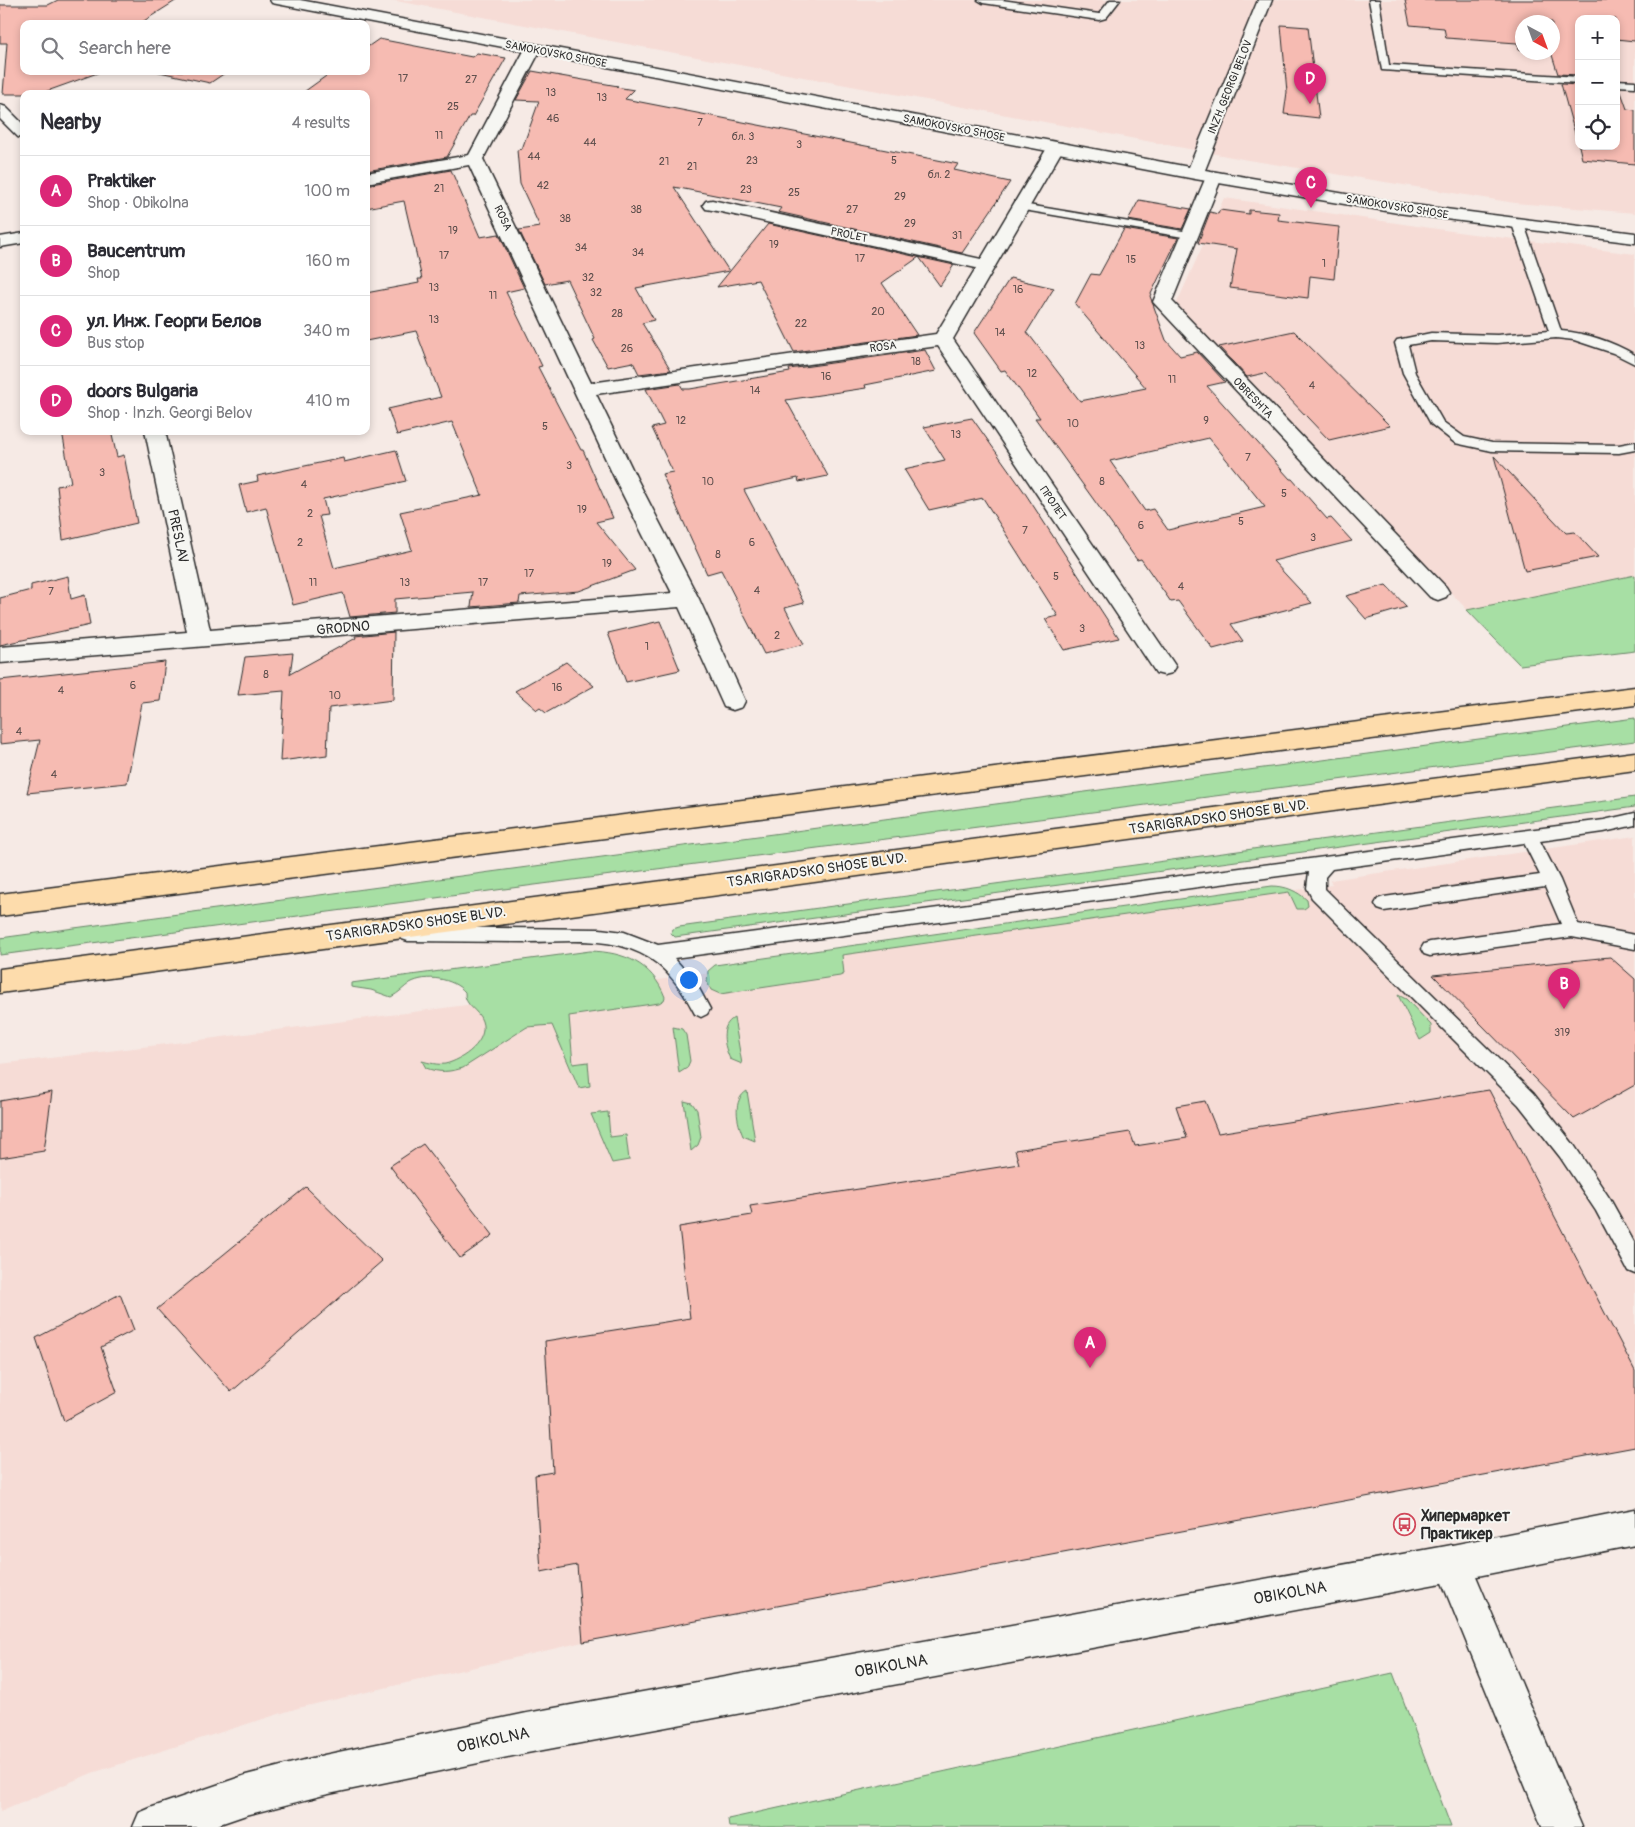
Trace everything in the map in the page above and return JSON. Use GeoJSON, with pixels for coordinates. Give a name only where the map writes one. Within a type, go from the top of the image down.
{"type":"FeatureCollection","features":[{"type":"Feature","properties":{"kind":"highway"},"geometry":{"type":"LineString","coordinates":[[0,905],[1635,696]]}},
{"type":"Feature","properties":{"kind":"highway","name":"TSARIGRADSKO SHOSE BLVD."},"geometry":{"type":"LineString","coordinates":[[0,981],[1635,761]]}},
{"type":"Feature","properties":{"kind":"street","name":"INZH. GEORGI BELOV"},"geometry":{"type":"LineString","coordinates":[[1205,175],[1265,0]]}},
{"type":"Feature","properties":{"kind":"street","name":"SAMOKOVSKO SHOSE"},"geometry":{"type":"LineString","coordinates":[[287,1],[1205,175],[1398,208],[1635,238]]}},
{"type":"Feature","properties":{"kind":"street"},"geometry":{"type":"LineString","coordinates":[[370,177],[475,159],[533,49]]}},
{"type":"Feature","properties":{"kind":"street"},"geometry":{"type":"LineString","coordinates":[[0,110],[20,130]]}},
{"type":"Feature","properties":{"kind":"street"},"geometry":{"type":"LineString","coordinates":[[943,339],[1056,147]]}},
{"type":"Feature","properties":{"kind":"street","name":"ROSA"},"geometry":{"type":"LineString","coordinates":[[475,159],[733,701]]}},
{"type":"Feature","properties":{"kind":"street","name":"OBRESHTA"},"geometry":{"type":"LineString","coordinates":[[1205,175],[1189,235],[1162,302],[1438,592]]}},
{"type":"Feature","properties":{"kind":"street","name":"PROLET"},"geometry":{"type":"LineString","coordinates":[[712,206],[986,265]]}},
{"type":"Feature","properties":{"kind":"street"},"geometry":{"type":"LineString","coordinates":[[0,242],[20,239]]}},
{"type":"Feature","properties":{"kind":"street","name":"ROSA"},"geometry":{"type":"LineString","coordinates":[[585,390],[943,339]]}},
{"type":"Feature","properties":{"kind":"street","name":"ПРОЛЕТ"},"geometry":{"type":"LineString","coordinates":[[943,339],[1164,667]]}},
{"type":"Feature","properties":{"kind":"street","name":"PRESLAV"},"geometry":{"type":"LineString","coordinates":[[156,435],[201,640]]}},
{"type":"Feature","properties":{"kind":"street","name":"GRODNO"},"geometry":{"type":"LineString","coordinates":[[0,655],[686,599]]}},
{"type":"Feature","properties":{"kind":"street","name":"OBIKOLNA"},"geometry":{"type":"LineString","coordinates":[[153,1827],[246,1795],[324,1775],[527,1733],[1452,1563],[1635,1527]]}},
{"type":"Feature","properties":{"kind":"street"},"geometry":{"type":"LineString","coordinates":[[1452,1563],[1562,1827]]}},
{"type":"Feature","properties":{"kind":"lane"},"geometry":{"type":"LineString","coordinates":[[983,0],[1099,17],[1103,16],[1115,0]]}},
{"type":"Feature","properties":{"kind":"lane"},"geometry":{"type":"LineString","coordinates":[[1374,0],[1385,68],[1575,80]]}},
{"type":"Feature","properties":{"kind":"lane"},"geometry":{"type":"LineString","coordinates":[[1620,83],[1635,84]]}},
{"type":"Feature","properties":{"kind":"lane"},"geometry":{"type":"LineString","coordinates":[[1022,207],[1189,235]]}},
{"type":"Feature","properties":{"kind":"lane"},"geometry":{"type":"LineString","coordinates":[[1518,224],[1556,334]]}},
{"type":"Feature","properties":{"kind":"lane"},"geometry":{"type":"LineString","coordinates":[[1635,360],[1609,347],[1576,336],[1556,334],[1498,339],[1431,337],[1401,343],[1409,374],[1438,424],[1460,440],[1492,448],[1619,449],[1635,446]]}},
{"type":"Feature","properties":{"kind":"lane"},"geometry":{"type":"LineString","coordinates":[[655,953],[1604,826],[1635,819]]}},
{"type":"Feature","properties":{"kind":"lane"},"geometry":{"type":"LineString","coordinates":[[1528,836],[1551,880],[1572,930]]}},
{"type":"Feature","properties":{"kind":"lane"},"geometry":{"type":"LineString","coordinates":[[1327,863],[1316,875],[1316,888],[1322,898],[1526,1100],[1567,1152],[1598,1197],[1635,1264]]}},
{"type":"Feature","properties":{"kind":"lane"},"geometry":{"type":"LineString","coordinates":[[1384,904],[1551,880]]}},
{"type":"Feature","properties":{"kind":"lane"},"geometry":{"type":"LineString","coordinates":[[1430,949],[1572,930],[1635,942]]}},
{"type":"Feature","properties":{"kind":"lane"},"geometry":{"type":"LineString","coordinates":[[348,934],[584,935],[617,938],[637,944],[655,953],[683,977],[701,1010]]}},
{"type":"Feature","properties":{"kind":"shaded area"},"geometry":{"type":"Polygon","coordinates":[[[391,0],[1635,0],[1635,213],[1515,203],[1248,160],[391,0]]]}},
{"type":"Feature","properties":{"kind":"shaded area"},"geometry":{"type":"Polygon","coordinates":[[[1224,198],[1465,233],[1635,254],[1635,651],[1520,665],[1176,305],[1224,198]]]}},
{"type":"Feature","properties":{"kind":"shaded area"},"geometry":{"type":"Polygon","coordinates":[[[1635,836],[1635,1447],[583,1642],[298,1708],[92,1773],[0,1812],[0,1064],[192,1041],[703,974],[1332,885],[1330,880],[1635,836]]]}},
{"type":"Feature","properties":{"kind":"green space"},"geometry":{"type":"Polygon","coordinates":[[[1635,575],[1635,651],[1520,665],[1467,610],[1635,575]]]}},
{"type":"Feature","properties":{"kind":"green space"},"geometry":{"type":"Polygon","coordinates":[[[1635,718],[1635,741],[0,955],[0,938],[1635,718]]]}},
{"type":"Feature","properties":{"kind":"green space"},"geometry":{"type":"Polygon","coordinates":[[[1635,797],[1635,807],[675,937],[671,933],[673,929],[679,927],[1635,797]]]}},
{"type":"Feature","properties":{"kind":"green space"},"geometry":{"type":"Polygon","coordinates":[[[1272,886],[1287,888],[1299,894],[1307,900],[1308,906],[1304,909],[1297,909],[1289,892],[842,955],[844,974],[840,976],[720,994],[711,990],[707,982],[708,971],[715,965],[1272,886]]]}},
{"type":"Feature","properties":{"kind":"green space"},"geometry":{"type":"Polygon","coordinates":[[[590,951],[625,957],[645,968],[653,976],[665,997],[659,1003],[569,1016],[573,1064],[588,1062],[590,1086],[579,1088],[552,1025],[527,1027],[463,1068],[435,1071],[426,1068],[422,1061],[434,1064],[452,1062],[473,1048],[482,1036],[482,1021],[478,1013],[467,1001],[465,992],[460,987],[454,983],[439,979],[416,980],[391,997],[371,990],[351,987],[351,983],[590,951]]]}},
{"type":"Feature","properties":{"kind":"green space"},"geometry":{"type":"Polygon","coordinates":[[[1398,995],[1406,999],[1431,1025],[1431,1033],[1420,1040],[1398,995]]]}},
{"type":"Feature","properties":{"kind":"green space"},"geometry":{"type":"Polygon","coordinates":[[[734,1018],[742,1064],[730,1059],[724,1037],[726,1026],[734,1018]]]}},
{"type":"Feature","properties":{"kind":"green space"},"geometry":{"type":"Polygon","coordinates":[[[673,1027],[682,1029],[686,1035],[690,1061],[687,1068],[679,1073],[673,1027]]]}},
{"type":"Feature","properties":{"kind":"green space"},"geometry":{"type":"Polygon","coordinates":[[[747,1091],[755,1141],[743,1136],[737,1112],[739,1100],[747,1091]]]}},
{"type":"Feature","properties":{"kind":"green space"},"geometry":{"type":"Polygon","coordinates":[[[684,1101],[692,1103],[697,1110],[701,1137],[698,1145],[691,1151],[684,1101]]]}},
{"type":"Feature","properties":{"kind":"green space"},"geometry":{"type":"Polygon","coordinates":[[[608,1112],[610,1137],[626,1135],[629,1160],[612,1163],[591,1114],[608,1112]]]}},
{"type":"Feature","properties":{"kind":"green space"},"geometry":{"type":"Polygon","coordinates":[[[1393,1673],[1451,1827],[729,1827],[728,1819],[1393,1673]]]}},
{"type":"Feature","properties":{"kind":"building"},"geometry":{"type":"Polygon","coordinates":[[[58,0],[177,0],[145,20],[20,20],[20,75],[92,75],[50,90],[20,90],[20,94],[3,94],[7,43],[0,43],[0,5],[48,5],[58,0]]]}},
{"type":"Feature","properties":{"kind":"building"},"geometry":{"type":"Polygon","coordinates":[[[1405,0],[1635,0],[1635,41],[1620,39],[1620,15],[1575,15],[1575,75],[1558,74],[1554,60],[1560,60],[1560,15],[1515,15],[1515,43],[1446,38],[1444,28],[1410,25],[1405,0]]]}},
{"type":"Feature","properties":{"kind":"building"},"geometry":{"type":"Polygon","coordinates":[[[1281,25],[1308,27],[1319,118],[1284,114],[1287,92],[1281,25]]]}},
{"type":"Feature","properties":{"kind":"building"},"geometry":{"type":"Polygon","coordinates":[[[379,39],[472,57],[477,53],[506,58],[447,157],[370,170],[370,90],[307,90],[327,75],[370,75],[370,45],[379,39]]]}},
{"type":"Feature","properties":{"kind":"building"},"geometry":{"type":"Polygon","coordinates":[[[532,71],[634,90],[625,99],[958,164],[954,170],[1010,182],[962,253],[778,212],[781,208],[674,187],[729,271],[636,288],[654,320],[642,323],[671,370],[639,374],[633,362],[608,367],[593,340],[595,339],[567,280],[545,284],[519,230],[540,227],[520,184],[517,150],[522,149],[539,101],[516,100],[532,71]]]}},
{"type":"Feature","properties":{"kind":"building"},"geometry":{"type":"Polygon","coordinates":[[[173,75],[222,75],[210,83],[173,75]]]}},
{"type":"Feature","properties":{"kind":"building"},"geometry":{"type":"Polygon","coordinates":[[[1561,84],[1575,85],[1575,133],[1561,84]]]}},
{"type":"Feature","properties":{"kind":"building"},"geometry":{"type":"Polygon","coordinates":[[[1621,92],[1627,109],[1635,110],[1635,164],[1582,159],[1580,150],[1620,150],[1621,92]]]}},
{"type":"Feature","properties":{"kind":"building"},"geometry":{"type":"Polygon","coordinates":[[[451,170],[480,237],[499,234],[524,288],[506,292],[542,366],[538,367],[581,450],[583,450],[613,518],[596,522],[635,570],[579,591],[520,596],[519,603],[471,607],[473,592],[395,599],[395,613],[350,617],[343,593],[293,605],[266,507],[246,512],[239,485],[258,481],[257,476],[343,458],[344,462],[396,450],[406,481],[323,499],[327,515],[319,516],[334,568],[412,550],[400,512],[482,495],[452,422],[397,435],[388,409],[441,397],[416,331],[370,340],[370,292],[419,283],[418,279],[422,279],[404,201],[370,207],[370,184],[451,170]]]}},
{"type":"Feature","properties":{"kind":"building"},"geometry":{"type":"Polygon","coordinates":[[[1139,200],[1191,209],[1182,229],[1128,220],[1139,200]]]}},
{"type":"Feature","properties":{"kind":"building"},"geometry":{"type":"Polygon","coordinates":[[[1220,210],[1249,214],[1249,210],[1279,213],[1278,220],[1339,227],[1334,279],[1310,276],[1308,298],[1230,288],[1237,249],[1198,243],[1210,212],[1218,214],[1220,210]]]}},
{"type":"Feature","properties":{"kind":"building"},"geometry":{"type":"Polygon","coordinates":[[[768,224],[919,257],[882,283],[917,335],[794,352],[758,280],[717,287],[768,224]]]}},
{"type":"Feature","properties":{"kind":"building"},"geometry":{"type":"Polygon","coordinates":[[[1124,229],[1178,238],[1150,296],[1166,340],[1180,356],[1197,352],[1225,382],[1207,386],[1327,519],[1331,518],[1352,541],[1273,561],[1312,603],[1231,624],[1243,641],[1213,649],[1178,601],[1171,602],[1141,559],[1137,560],[1035,418],[1040,418],[1005,370],[1001,371],[974,333],[1010,278],[1054,288],[1027,332],[1080,401],[1146,388],[1075,304],[1091,274],[1099,275],[1124,229]],[[1209,438],[1110,461],[1145,511],[1153,509],[1168,530],[1265,507],[1209,438]]]}},
{"type":"Feature","properties":{"kind":"building"},"geometry":{"type":"Polygon","coordinates":[[[919,257],[954,265],[940,286],[919,257]]]}},
{"type":"Feature","properties":{"kind":"building"},"geometry":{"type":"Polygon","coordinates":[[[1294,331],[1390,426],[1329,440],[1265,373],[1247,377],[1219,347],[1294,331]]]}},
{"type":"Feature","properties":{"kind":"building"},"geometry":{"type":"Polygon","coordinates":[[[925,350],[936,371],[865,385],[866,388],[786,400],[828,476],[799,482],[798,478],[744,490],[804,603],[785,608],[804,644],[764,654],[721,570],[707,574],[662,474],[673,472],[652,428],[664,425],[646,389],[680,384],[683,389],[690,389],[790,372],[789,369],[925,350]]]}},
{"type":"Feature","properties":{"kind":"building"},"geometry":{"type":"Polygon","coordinates":[[[972,418],[1023,490],[1119,638],[1064,650],[1045,619],[1058,616],[983,498],[929,510],[904,469],[945,460],[924,427],[972,418]]]}},
{"type":"Feature","properties":{"kind":"building"},"geometry":{"type":"Polygon","coordinates":[[[63,435],[112,435],[117,457],[124,455],[137,523],[63,540],[57,486],[71,483],[63,435]]]}},
{"type":"Feature","properties":{"kind":"building"},"geometry":{"type":"Polygon","coordinates":[[[1494,456],[1566,533],[1575,532],[1598,557],[1525,571],[1494,456]]]}},
{"type":"Feature","properties":{"kind":"building"},"geometry":{"type":"Polygon","coordinates":[[[68,576],[71,599],[85,595],[90,625],[0,645],[0,598],[31,590],[31,585],[68,576]]]}},
{"type":"Feature","properties":{"kind":"building"},"geometry":{"type":"Polygon","coordinates":[[[1386,585],[1407,607],[1366,619],[1346,596],[1386,585]]]}},
{"type":"Feature","properties":{"kind":"building"},"geometry":{"type":"Polygon","coordinates":[[[660,621],[680,670],[626,682],[608,633],[660,621]]]}},
{"type":"Feature","properties":{"kind":"building"},"geometry":{"type":"Polygon","coordinates":[[[394,632],[393,700],[329,708],[327,755],[280,761],[284,691],[238,695],[245,657],[293,653],[290,674],[356,638],[355,636],[394,632]]]}},
{"type":"Feature","properties":{"kind":"building"},"geometry":{"type":"Polygon","coordinates":[[[165,662],[160,701],[142,703],[127,783],[27,793],[40,740],[0,744],[0,680],[165,662]]]}},
{"type":"Feature","properties":{"kind":"building"},"geometry":{"type":"Polygon","coordinates":[[[566,662],[594,686],[546,713],[540,708],[537,710],[515,691],[566,662]]]}},
{"type":"Feature","properties":{"kind":"building"},"geometry":{"type":"Polygon","coordinates":[[[1610,957],[1635,979],[1635,1085],[1574,1119],[1433,975],[1610,957]]]}},
{"type":"Feature","properties":{"kind":"building"},"geometry":{"type":"Polygon","coordinates":[[[1489,1090],[1635,1371],[1635,1447],[583,1642],[577,1565],[541,1572],[535,1475],[553,1472],[545,1341],[690,1318],[679,1227],[752,1215],[750,1206],[1019,1164],[1015,1150],[1130,1132],[1135,1146],[1187,1138],[1176,1106],[1205,1101],[1218,1133],[1489,1090]]]}},
{"type":"Feature","properties":{"kind":"building"},"geometry":{"type":"Polygon","coordinates":[[[52,1092],[44,1151],[0,1158],[0,1101],[52,1092]]]}},
{"type":"Feature","properties":{"kind":"building"},"geometry":{"type":"Polygon","coordinates":[[[423,1144],[493,1235],[460,1258],[390,1166],[423,1144]]]}},
{"type":"Feature","properties":{"kind":"building"},"geometry":{"type":"Polygon","coordinates":[[[306,1187],[382,1261],[231,1392],[157,1309],[306,1187]]]}},
{"type":"Feature","properties":{"kind":"building"},"geometry":{"type":"Polygon","coordinates":[[[120,1294],[134,1330],[101,1347],[117,1392],[64,1421],[36,1338],[120,1294]]]}},
{"type":"Feature","properties":{"kind":"place","name":"doors Bulgaria"},"geometry":{"type":"Point","coordinates":[1310,104]}},
{"type":"Feature","properties":{"kind":"place","name":"ул. Инж. Георги Белов"},"geometry":{"type":"Point","coordinates":[1311,208]}},
{"type":"Feature","properties":{"kind":"place","name":"Baucentrum"},"geometry":{"type":"Point","coordinates":[1564,1009]}},
{"type":"Feature","properties":{"kind":"place","name":"Praktiker"},"geometry":{"type":"Point","coordinates":[1090,1368]}},
{"type":"Feature","properties":{"kind":"place","name":"Хипермаркет Практикер"},"geometry":{"type":"Point","coordinates":[1405,1525]}}]}
